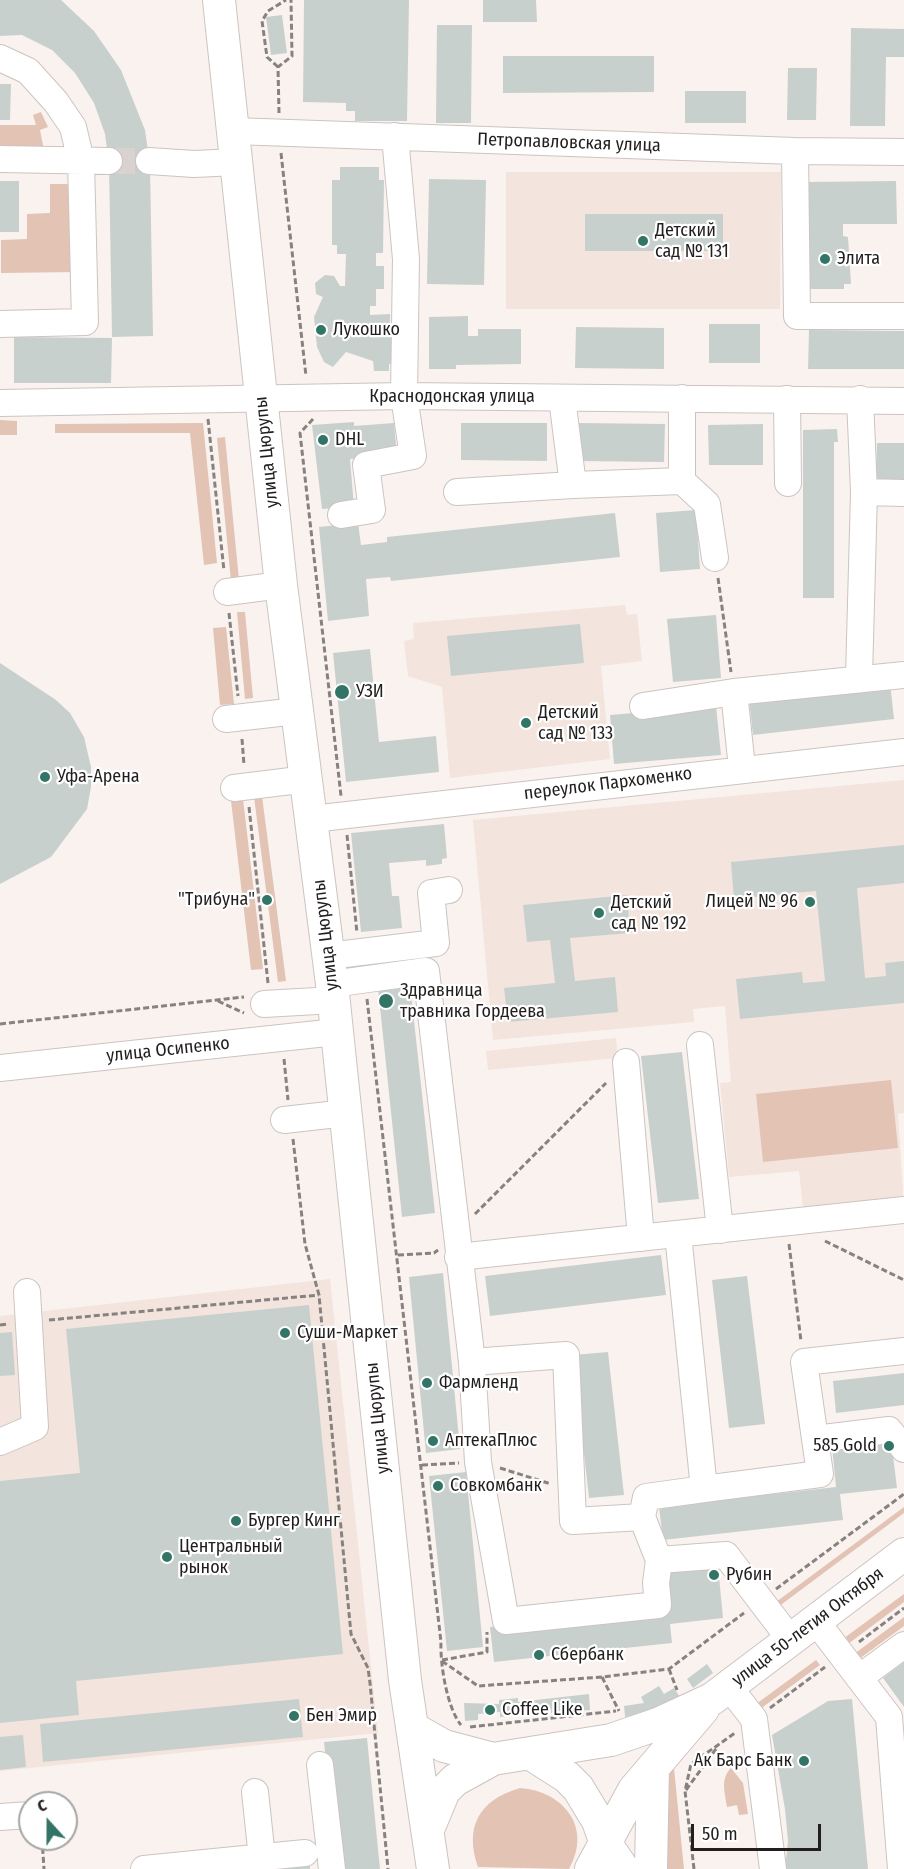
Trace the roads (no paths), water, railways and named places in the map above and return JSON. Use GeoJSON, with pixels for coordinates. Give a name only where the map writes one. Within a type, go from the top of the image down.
{"type":"FeatureCollection","features":[{"type":"Feature","properties":{"kind":"main road","name":"улица Цюрупы"},"geometry":{"type":"LineString","coordinates":[[219,0],[281,585],[312,819],[346,1113],[405,1680],[433,1869]]}},
{"type":"Feature","properties":{"kind":"main road","name":"улица 50-летия Октября"},"geometry":{"type":"LineString","coordinates":[[605,1863],[634,1790],[720,1693],[904,1554]]}},
{"type":"Feature","properties":{"kind":"main road","name":"улица 50-летия Октября"},"geometry":{"type":"LineString","coordinates":[[493,1759],[611,1740],[658,1724],[720,1693]]}},
{"type":"Feature","properties":{"kind":"main road"},"geometry":{"type":"LineString","coordinates":[[414,1729],[444,1746],[493,1759]]}},
{"type":"Feature","properties":{"kind":"main road"},"geometry":{"type":"LineString","coordinates":[[531,1754],[567,1777],[578,1788],[598,1821],[605,1863]]}},
{"type":"Feature","properties":{"kind":"main road"},"geometry":{"type":"LineString","coordinates":[[455,1869],[428,1826],[444,1791],[455,1780],[493,1759]]}},
{"type":"Feature","properties":{"kind":"main road"},"geometry":{"type":"LineString","coordinates":[[651,1869],[653,1768]]}},
{"type":"Feature","properties":{"kind":"street"},"geometry":{"type":"LineString","coordinates":[[0,58],[28,71],[56,102],[73,127],[81,161],[85,322],[0,324]]}},
{"type":"Feature","properties":{"kind":"street","name":"Петропавловская улица"},"geometry":{"type":"LineString","coordinates":[[234,131],[904,153]]}},
{"type":"Feature","properties":{"kind":"street"},"geometry":{"type":"LineString","coordinates":[[341,515],[372,510],[366,465],[413,456],[404,396],[406,259],[395,136]]}},
{"type":"Feature","properties":{"kind":"street"},"geometry":{"type":"LineString","coordinates":[[795,151],[797,316],[904,316]]}},
{"type":"Feature","properties":{"kind":"street"},"geometry":{"type":"LineString","coordinates":[[0,159],[109,161]]}},
{"type":"Feature","properties":{"kind":"street"},"geometry":{"type":"LineString","coordinates":[[149,161],[194,164],[237,162]]}},
{"type":"Feature","properties":{"kind":"street","name":"Краснодонская улица"},"geometry":{"type":"LineString","coordinates":[[0,403],[41,415],[261,399],[404,396],[904,401]]}},
{"type":"Feature","properties":{"kind":"street"},"geometry":{"type":"LineString","coordinates":[[562,398],[573,485]]}},
{"type":"Feature","properties":{"kind":"street"},"geometry":{"type":"LineString","coordinates":[[682,398],[682,481]]}},
{"type":"Feature","properties":{"kind":"street"},"geometry":{"type":"LineString","coordinates":[[787,399],[788,483]]}},
{"type":"Feature","properties":{"kind":"street"},"geometry":{"type":"LineString","coordinates":[[859,677],[864,492],[860,399]]}},
{"type":"Feature","properties":{"kind":"street"},"geometry":{"type":"LineString","coordinates":[[457,492],[682,481],[707,504],[715,558]]}},
{"type":"Feature","properties":{"kind":"street"},"geometry":{"type":"LineString","coordinates":[[864,492],[904,494]]}},
{"type":"Feature","properties":{"kind":"street"},"geometry":{"type":"LineString","coordinates":[[227,592],[281,585]]}},
{"type":"Feature","properties":{"kind":"street"},"geometry":{"type":"LineString","coordinates":[[644,706],[734,692],[859,677],[904,675]]}},
{"type":"Feature","properties":{"kind":"street"},"geometry":{"type":"LineString","coordinates":[[734,692],[742,768]]}},
{"type":"Feature","properties":{"kind":"street"},"geometry":{"type":"LineString","coordinates":[[233,719],[297,711]]}},
{"type":"Feature","properties":{"kind":"street","name":"переулок Пархоменко"},"geometry":{"type":"LineString","coordinates":[[312,819],[742,768],[904,752]]}},
{"type":"Feature","properties":{"kind":"street"},"geometry":{"type":"LineString","coordinates":[[240,787],[307,779]]}},
{"type":"Feature","properties":{"kind":"street"},"geometry":{"type":"LineString","coordinates":[[331,980],[359,951],[436,943],[430,892],[449,890]]}},
{"type":"Feature","properties":{"kind":"street"},"geometry":{"type":"LineString","coordinates":[[268,1001],[331,980],[364,979],[426,971],[472,1362],[478,1462],[506,1621],[658,1605],[656,1583],[658,1560],[642,1517],[646,1497],[820,1474],[804,1362],[904,1351]]}},
{"type":"Feature","properties":{"kind":"street","name":"улица Осипенко"},"geometry":{"type":"LineString","coordinates":[[0,1068],[336,1032]]}},
{"type":"Feature","properties":{"kind":"street"},"geometry":{"type":"LineString","coordinates":[[700,1045],[720,1230]]}},
{"type":"Feature","properties":{"kind":"street"},"geometry":{"type":"LineString","coordinates":[[626,1062],[641,1238]]}},
{"type":"Feature","properties":{"kind":"street"},"geometry":{"type":"LineString","coordinates":[[287,1120],[346,1113]]}},
{"type":"Feature","properties":{"kind":"street"},"geometry":{"type":"LineString","coordinates":[[457,1245],[641,1238],[904,1210]]}},
{"type":"Feature","properties":{"kind":"street"},"geometry":{"type":"LineString","coordinates":[[678,1234],[704,1489]]}},
{"type":"Feature","properties":{"kind":"street"},"geometry":{"type":"LineString","coordinates":[[0,1442],[35,1427],[27,1292]]}},
{"type":"Feature","properties":{"kind":"street"},"geometry":{"type":"LineString","coordinates":[[472,1362],[566,1355],[573,1521],[642,1517]]}},
{"type":"Feature","properties":{"kind":"street"},"geometry":{"type":"LineString","coordinates":[[815,1438],[889,1430],[904,1449]]}},
{"type":"Feature","properties":{"kind":"street"},"geometry":{"type":"LineString","coordinates":[[658,1560],[726,1555],[790,1639]]}},
{"type":"Feature","properties":{"kind":"street"},"geometry":{"type":"LineString","coordinates":[[815,1620],[889,1717],[898,1748],[901,1869]]}},
{"type":"Feature","properties":{"kind":"street"},"geometry":{"type":"LineString","coordinates":[[858,1678],[904,1645]]}},
{"type":"Feature","properties":{"kind":"street"},"geometry":{"type":"LineString","coordinates":[[720,1693],[754,1719],[773,1869]]}},
{"type":"Feature","properties":{"kind":"street"},"geometry":{"type":"LineString","coordinates":[[320,1766],[332,1869]]}},
{"type":"Feature","properties":{"kind":"street"},"geometry":{"type":"LineString","coordinates":[[255,1792],[262,1858]]}},
{"type":"Feature","properties":{"kind":"street"},"geometry":{"type":"LineString","coordinates":[[0,1817],[18,1816]]}},
{"type":"Feature","properties":{"kind":"street"},"geometry":{"type":"LineString","coordinates":[[144,1869],[305,1853]]}},
{"type":"Feature","properties":{"kind":"tunnel"},"geometry":{"type":"LineString","coordinates":[[109,161],[149,161]]}},
{"type":"Feature","properties":{"kind":"place","name":"Детский сад № 131"},"geometry":{"type":"Point","coordinates":[643,241]}},
{"type":"Feature","properties":{"kind":"place","name":"Элита"},"geometry":{"type":"Point","coordinates":[825,259]}},
{"type":"Feature","properties":{"kind":"place","name":"Лукошко"},"geometry":{"type":"Point","coordinates":[321,330]}},
{"type":"Feature","properties":{"kind":"place","name":"DHL"},"geometry":{"type":"Point","coordinates":[323,440]}},
{"type":"Feature","properties":{"kind":"place","name":"УЗИ"},"geometry":{"type":"Point","coordinates":[342,692]}},
{"type":"Feature","properties":{"kind":"place","name":"Детский сад № 133"},"geometry":{"type":"Point","coordinates":[526,723]}},
{"type":"Feature","properties":{"kind":"place","name":"Уфа-Арена"},"geometry":{"type":"Point","coordinates":[45,777]}},
{"type":"Feature","properties":{"kind":"place","name":"\"Трибуна\""},"geometry":{"type":"Point","coordinates":[267,900]}},
{"type":"Feature","properties":{"kind":"place","name":"Лицей № 96"},"geometry":{"type":"Point","coordinates":[810,902]}},
{"type":"Feature","properties":{"kind":"place","name":"Детский сад № 192"},"geometry":{"type":"Point","coordinates":[599,913]}},
{"type":"Feature","properties":{"kind":"place","name":"Здравница травника Гордеева"},"geometry":{"type":"Point","coordinates":[386,1001]}},
{"type":"Feature","properties":{"kind":"place","name":"Суши-Маркет"},"geometry":{"type":"Point","coordinates":[285,1333]}},
{"type":"Feature","properties":{"kind":"place","name":"Фармленд"},"geometry":{"type":"Point","coordinates":[427,1383]}},
{"type":"Feature","properties":{"kind":"place","name":"АптекаПлюс"},"geometry":{"type":"Point","coordinates":[433,1441]}},
{"type":"Feature","properties":{"kind":"place","name":"585 Gold"},"geometry":{"type":"Point","coordinates":[889,1446]}},
{"type":"Feature","properties":{"kind":"place","name":"Совкомбанк"},"geometry":{"type":"Point","coordinates":[438,1486]}},
{"type":"Feature","properties":{"kind":"place","name":"Бургер Кинг"},"geometry":{"type":"Point","coordinates":[236,1521]}},
{"type":"Feature","properties":{"kind":"place","name":"Центральный рынок"},"geometry":{"type":"Point","coordinates":[167,1557]}},
{"type":"Feature","properties":{"kind":"place","name":"Рубин"},"geometry":{"type":"Point","coordinates":[714,1575]}},
{"type":"Feature","properties":{"kind":"place","name":"Сбербанк"},"geometry":{"type":"Point","coordinates":[539,1655]}},
{"type":"Feature","properties":{"kind":"place","name":"Coffee Like"},"geometry":{"type":"Point","coordinates":[490,1710]}},
{"type":"Feature","properties":{"kind":"place","name":"Бен Эмир"},"geometry":{"type":"Point","coordinates":[294,1716]}},
{"type":"Feature","properties":{"kind":"place","name":"Ак Барс Банк"},"geometry":{"type":"Point","coordinates":[804,1761]}}]}
